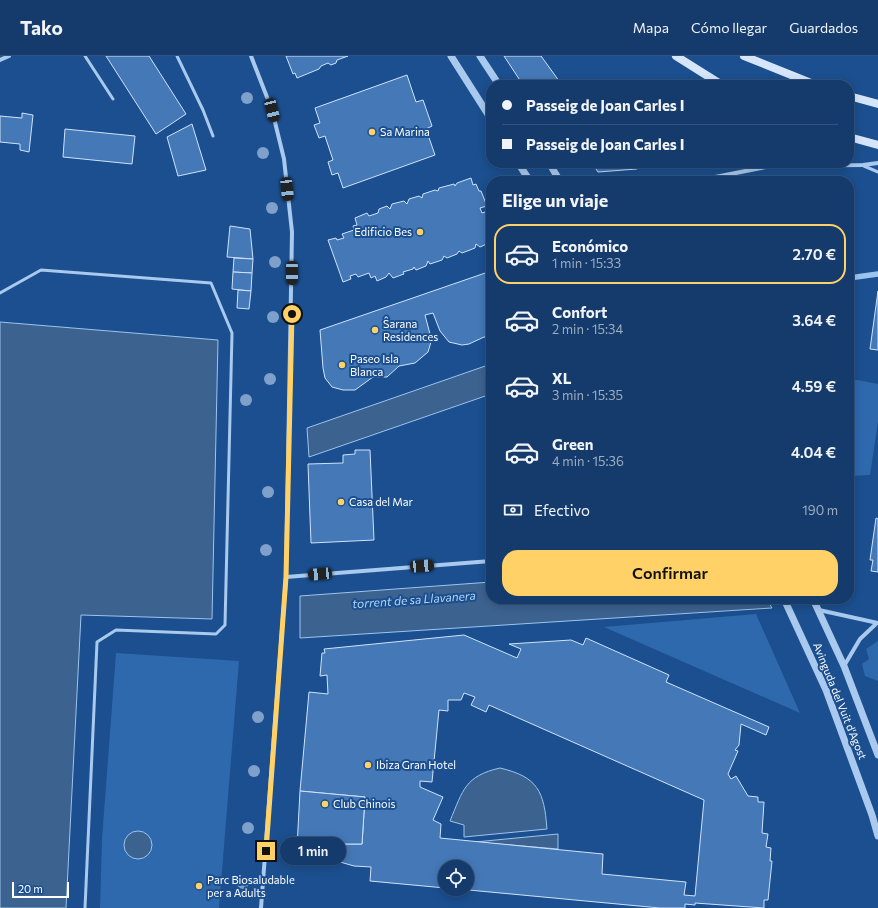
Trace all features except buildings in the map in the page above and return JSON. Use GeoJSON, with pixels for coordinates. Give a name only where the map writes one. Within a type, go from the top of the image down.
{"type":"FeatureCollection","features":[{"type":"Feature","properties":{"kind":"main road"},"geometry":{"type":"LineString","coordinates":[[676,56],[714,80]]}},
{"type":"Feature","properties":{"kind":"main road"},"geometry":{"type":"LineString","coordinates":[[744,56],[804,80]]}},
{"type":"Feature","properties":{"kind":"main road"},"geometry":{"type":"LineString","coordinates":[[854,97],[878,104]]}},
{"type":"Feature","properties":{"kind":"main road"},"geometry":{"type":"LineString","coordinates":[[854,138],[878,145]]}},
{"type":"Feature","properties":{"kind":"street"},"geometry":{"type":"LineString","coordinates":[[0,60],[9,56]]}},
{"type":"Feature","properties":{"kind":"street"},"geometry":{"type":"LineString","coordinates":[[251,56],[272,110],[284,160],[292,232],[286,577],[261,908]]}},
{"type":"Feature","properties":{"kind":"street"},"geometry":{"type":"LineString","coordinates":[[451,56],[486,111]]}},
{"type":"Feature","properties":{"kind":"street"},"geometry":{"type":"LineString","coordinates":[[480,56],[496,80]]}},
{"type":"Feature","properties":{"kind":"street"},"geometry":{"type":"LineString","coordinates":[[854,165],[878,163]]}},
{"type":"Feature","properties":{"kind":"street"},"geometry":{"type":"LineString","coordinates":[[720,176],[761,168]]}},
{"type":"Feature","properties":{"kind":"street"},"geometry":{"type":"LineString","coordinates":[[286,577],[486,561]]}},
{"type":"Feature","properties":{"kind":"street","name":"Avinguda del Vuit d'Agost"},"geometry":{"type":"LineString","coordinates":[[786,604],[826,690],[872,815],[878,836]]}},
{"type":"Feature","properties":{"kind":"street","name":"Avinguda del Vuit d'Agost"},"geometry":{"type":"LineString","coordinates":[[816,604],[844,666],[878,755]]}},
{"type":"Feature","properties":{"kind":"street"},"geometry":{"type":"LineString","coordinates":[[819,610],[877,623]]}},
{"type":"Feature","properties":{"kind":"street"},"geometry":{"type":"LineString","coordinates":[[844,666],[860,639],[877,623]]}},
{"type":"Feature","properties":{"kind":"lane"},"geometry":{"type":"LineString","coordinates":[[85,56],[113,99]]}},
{"type":"Feature","properties":{"kind":"lane"},"geometry":{"type":"LineString","coordinates":[[177,56],[203,110],[213,136]]}},
{"type":"Feature","properties":{"kind":"lane"},"geometry":{"type":"LineString","coordinates":[[863,165],[878,172]]}},
{"type":"Feature","properties":{"kind":"lane"},"geometry":{"type":"LineString","coordinates":[[0,293],[41,270],[212,283],[232,333],[225,625],[216,634],[116,630],[97,642],[85,908]]}},
{"type":"Feature","properties":{"kind":"shaded area"},"geometry":{"type":"Polygon","coordinates":[[[854,379],[878,384],[878,422],[870,475],[854,476],[854,379]]]}},
{"type":"Feature","properties":{"kind":"shaded area"},"geometry":{"type":"Polygon","coordinates":[[[756,614],[800,713],[604,627],[756,614]]]}},
{"type":"Feature","properties":{"kind":"shaded area"},"geometry":{"type":"Polygon","coordinates":[[[878,641],[878,681],[865,676],[862,664],[869,659],[866,649],[878,641]]]}},
{"type":"Feature","properties":{"kind":"shaded area"},"geometry":{"type":"Polygon","coordinates":[[[116,653],[239,661],[219,908],[100,908],[102,839],[116,653]]]}},
{"type":"Feature","properties":{"kind":"water"},"geometry":{"type":"Polygon","coordinates":[[[0,322],[218,340],[212,619],[81,615],[66,908],[0,908],[0,322]]]}},
{"type":"Feature","properties":{"kind":"water"},"geometry":{"type":"Polygon","coordinates":[[[486,366],[486,396],[309,457],[307,428],[486,366]]]}},
{"type":"Feature","properties":{"kind":"water","name":"torrent de sa Llavanera"},"geometry":{"type":"Polygon","coordinates":[[[486,582],[486,604],[770,604],[772,608],[300,638],[300,596],[486,582]]]}},
{"type":"Feature","properties":{"kind":"water"},"geometry":{"type":"Polygon","coordinates":[[[500,768],[523,776],[531,781],[537,788],[544,805],[547,829],[464,837],[464,825],[450,821],[462,793],[472,780],[479,775],[500,768]]]}},
{"type":"Feature","properties":{"kind":"water"},"geometry":{"type":"Polygon","coordinates":[[[138,831],[148,835],[152,845],[148,855],[138,859],[128,855],[124,845],[128,835],[138,831]]]}},
{"type":"Feature","properties":{"kind":"water"},"geometry":{"type":"Polygon","coordinates":[[[558,834],[558,849],[475,842],[558,834]]]}},
{"type":"Feature","properties":{"kind":"waterway"},"geometry":{"type":"LineString","coordinates":[[854,277],[878,274]]}},
{"type":"Feature","properties":{"kind":"place","name":"Sa Marina"},"geometry":{"type":"Point","coordinates":[372,132]}},
{"type":"Feature","properties":{"kind":"place","name":"Edificio Bes"},"geometry":{"type":"Point","coordinates":[420,232]}},
{"type":"Feature","properties":{"kind":"place","name":"Ŝarana Residences"},"geometry":{"type":"Point","coordinates":[375,330]}},
{"type":"Feature","properties":{"kind":"place","name":"Paseo Isla Blanca"},"geometry":{"type":"Point","coordinates":[342,365]}},
{"type":"Feature","properties":{"kind":"place","name":"Casa del Mar"},"geometry":{"type":"Point","coordinates":[341,502]}},
{"type":"Feature","properties":{"kind":"place","name":"Ibiza Gran Hotel"},"geometry":{"type":"Point","coordinates":[368,765]}},
{"type":"Feature","properties":{"kind":"place","name":"Club Chinois"},"geometry":{"type":"Point","coordinates":[325,804]}},
{"type":"Feature","properties":{"kind":"place","name":"Parc Biosaludable per a Adults"},"geometry":{"type":"Point","coordinates":[199,886]}},
{"type":"Feature","properties":{"kind":"route"},"geometry":{"type":"LineString","coordinates":[[266,851],[286,577],[292,314]]}}]}
